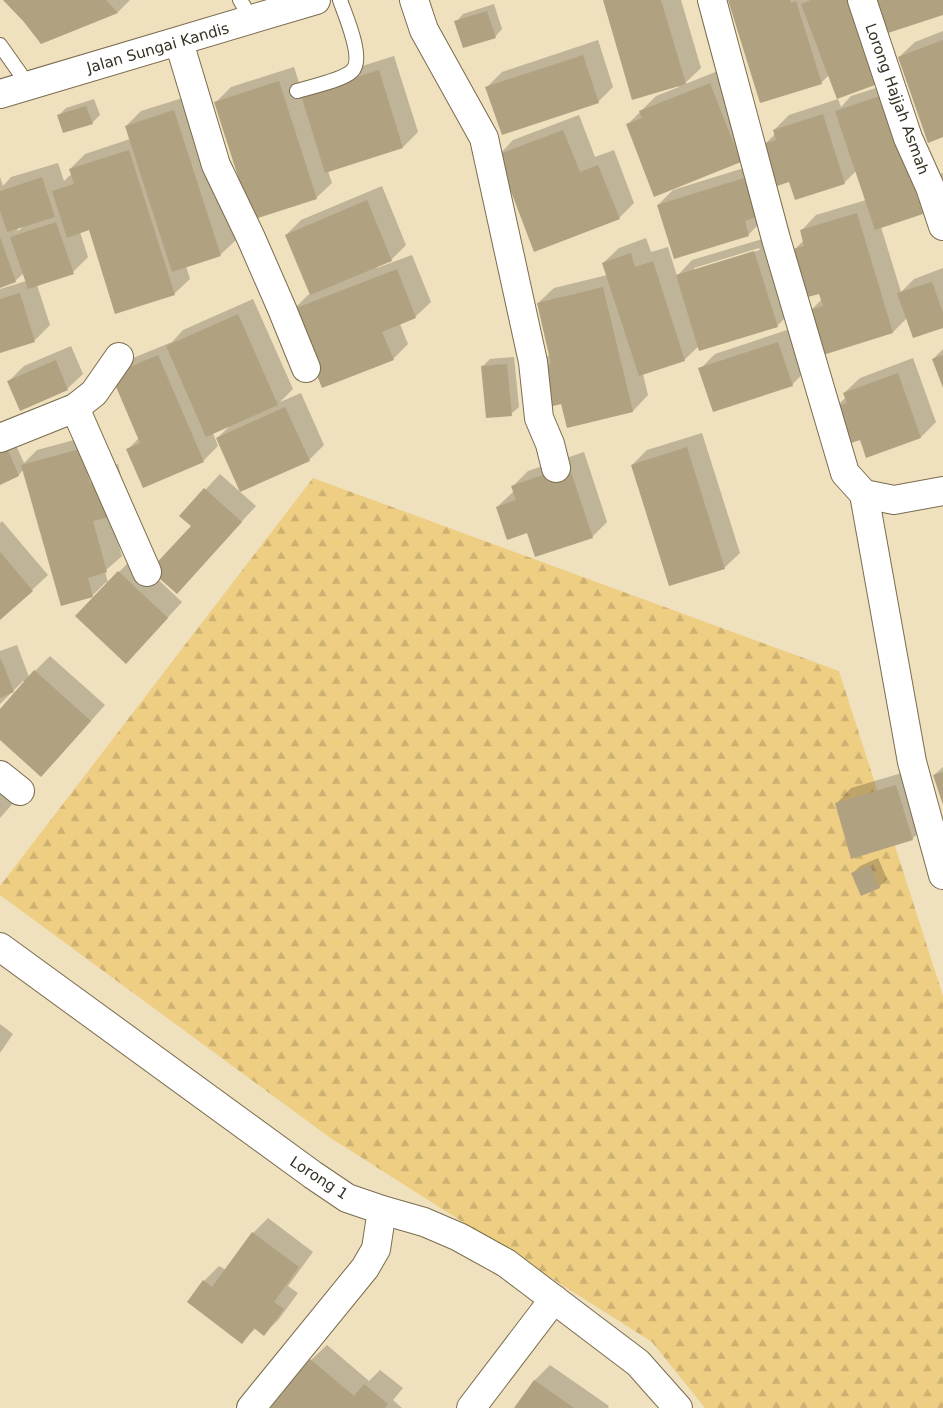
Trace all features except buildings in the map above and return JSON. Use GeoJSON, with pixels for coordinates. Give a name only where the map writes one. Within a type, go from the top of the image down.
{"type":"FeatureCollection","features":[{"type":"Feature","properties":{"kind":"street","name":"Jalan Sungai Kandis"},"geometry":{"type":"LineString","coordinates":[[0,94],[178,42],[246,10],[316,0]]}},
{"type":"Feature","properties":{"kind":"street"},"geometry":{"type":"LineString","coordinates":[[414,0],[424,30],[484,138],[533,362],[539,418],[550,444],[556,468]]}},
{"type":"Feature","properties":{"kind":"street"},"geometry":{"type":"LineString","coordinates":[[712,0],[776,239],[845,473],[864,494],[912,762],[943,875]]}},
{"type":"Feature","properties":{"kind":"street","name":"Lorong Hajjah Asmah"},"geometry":{"type":"LineString","coordinates":[[862,0],[908,138],[930,187],[943,226]]}},
{"type":"Feature","properties":{"kind":"street"},"geometry":{"type":"LineString","coordinates":[[178,42],[216,165],[255,246],[306,368]]}},
{"type":"Feature","properties":{"kind":"street"},"geometry":{"type":"LineString","coordinates":[[0,438],[75,408],[94,393],[119,357]]}},
{"type":"Feature","properties":{"kind":"street"},"geometry":{"type":"LineString","coordinates":[[75,408],[147,572]]}},
{"type":"Feature","properties":{"kind":"street"},"geometry":{"type":"LineString","coordinates":[[864,494],[894,500],[943,491]]}},
{"type":"Feature","properties":{"kind":"street","name":"Lorong 1"},"geometry":{"type":"LineString","coordinates":[[0,947],[313,1176],[347,1198],[424,1222],[459,1237],[506,1263],[638,1363],[673,1406]]}},
{"type":"Feature","properties":{"kind":"street"},"geometry":{"type":"LineString","coordinates":[[251,1408],[365,1268],[376,1249],[382,1210]]}},
{"type":"Feature","properties":{"kind":"street"},"geometry":{"type":"LineString","coordinates":[[470,1408],[554,1299]]}},
{"type":"Feature","properties":{"kind":"lane"},"geometry":{"type":"LineString","coordinates":[[297,91],[351,72],[356,65],[355,46],[340,0]]}},
{"type":"Feature","properties":{"kind":"lane"},"geometry":{"type":"LineString","coordinates":[[0,45],[29,86]]}},
{"type":"Feature","properties":{"kind":"green space"},"geometry":{"type":"Polygon","coordinates":[[[313,478],[839,671],[943,996],[943,1408],[705,1408],[652,1342],[329,1137],[0,895],[0,886],[313,478]]]}}]}
